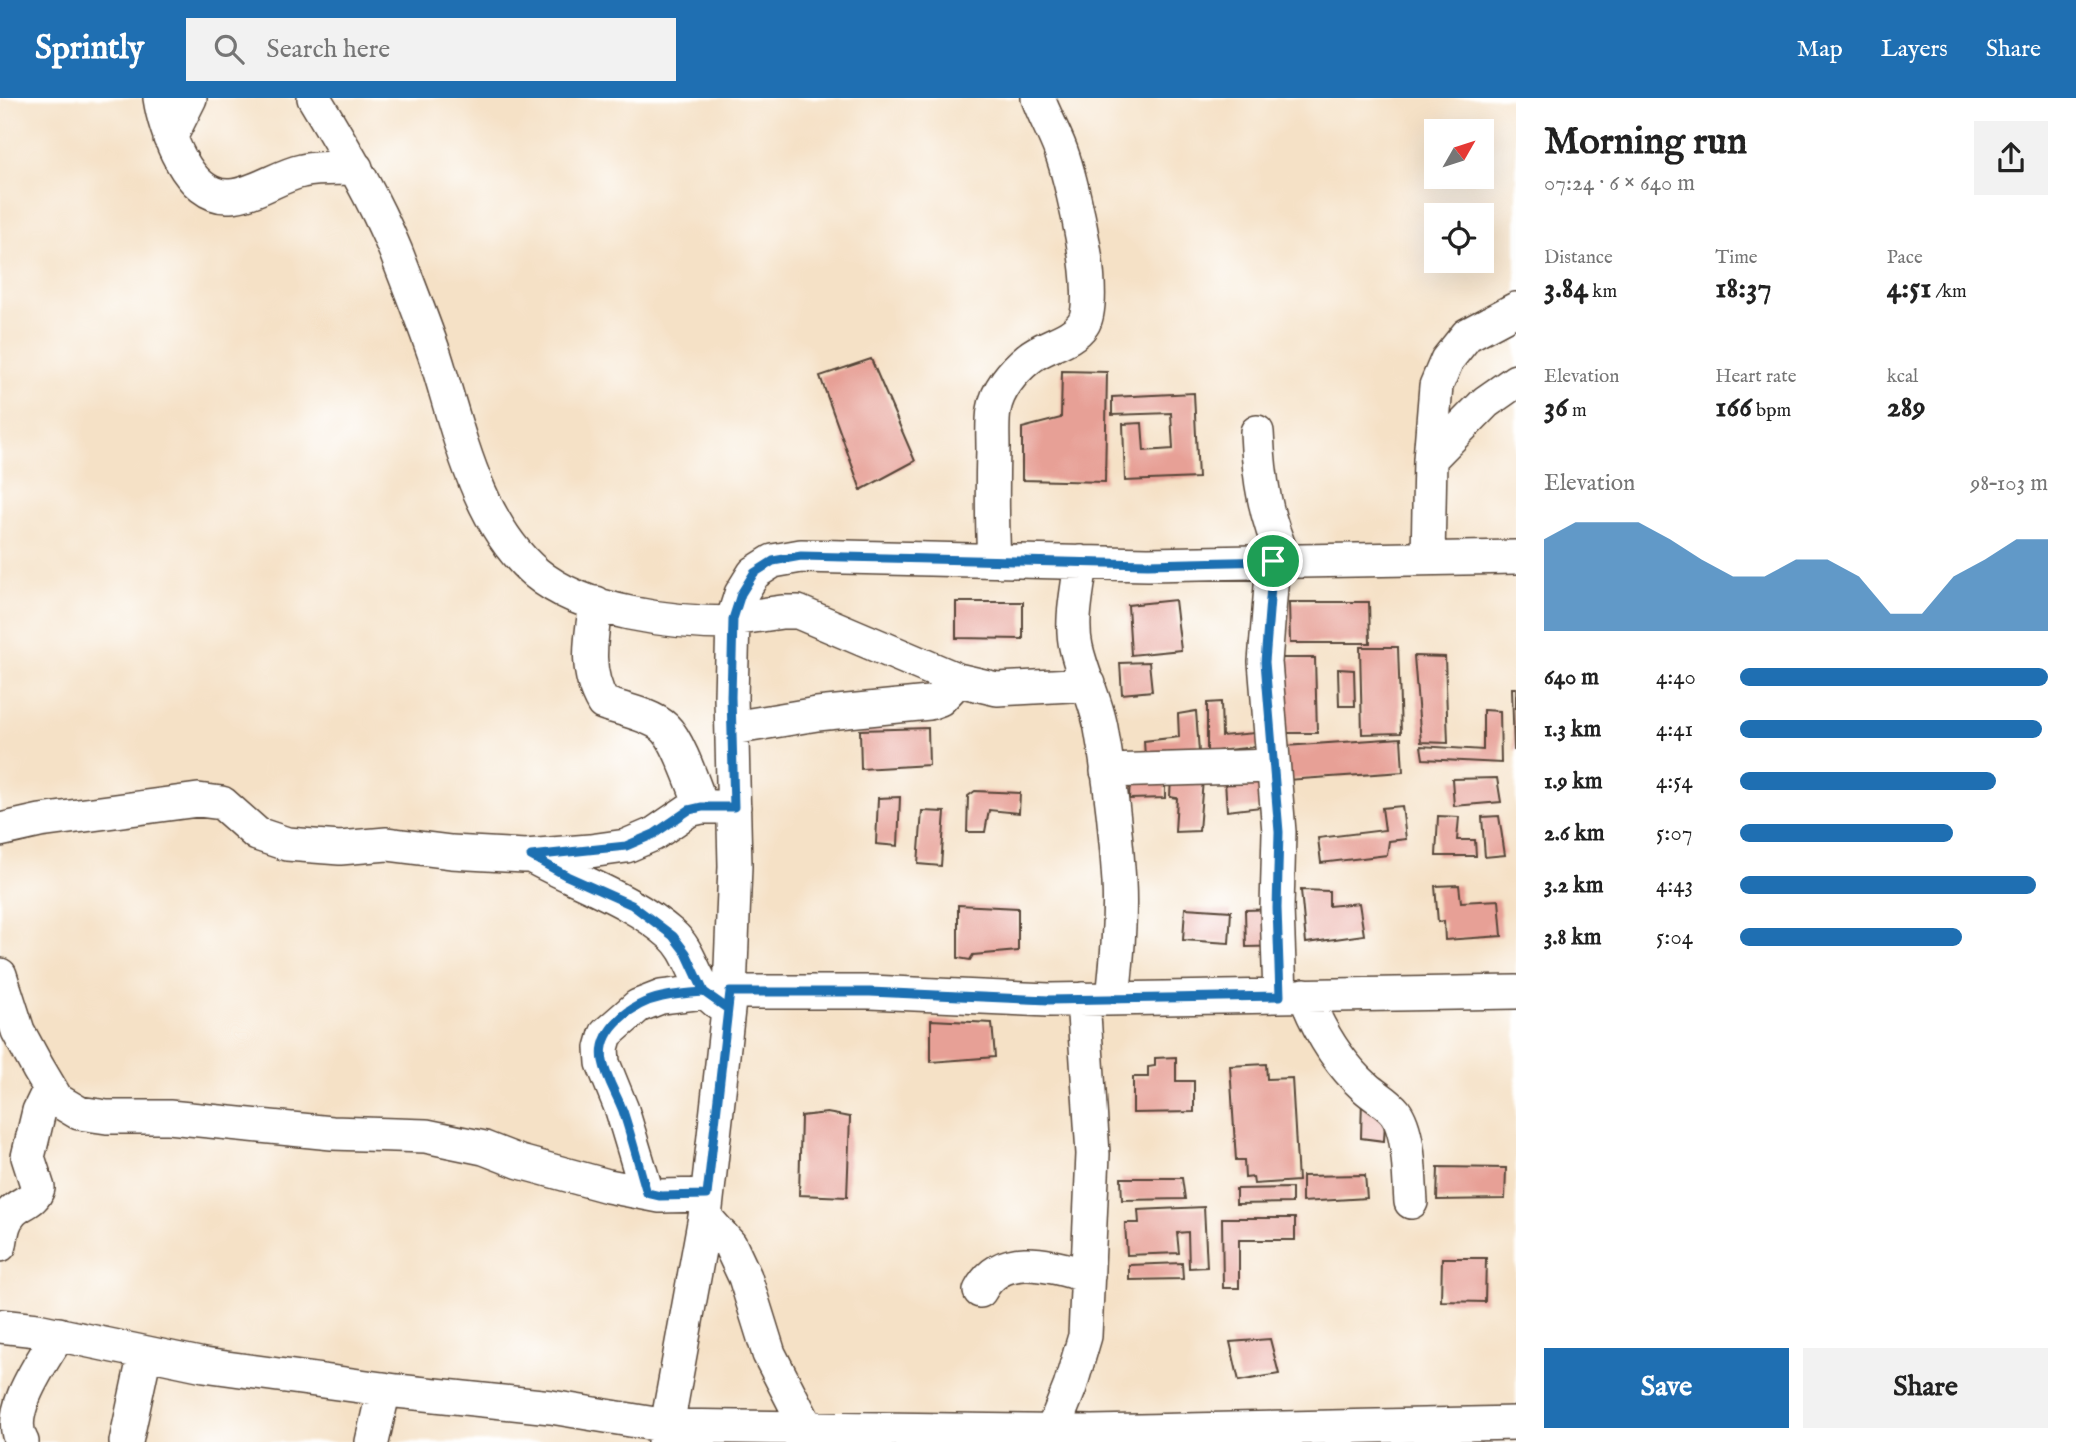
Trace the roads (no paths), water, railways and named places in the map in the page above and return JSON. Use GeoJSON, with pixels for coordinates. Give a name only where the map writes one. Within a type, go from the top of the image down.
{"type":"FeatureCollection","features":[{"type":"Feature","properties":{"kind":"street"},"geometry":{"type":"LineString","coordinates":[[160,98],[170,138],[185,168],[204,191],[232,197],[302,171],[356,168]]}},
{"type":"Feature","properties":{"kind":"street"},"geometry":{"type":"LineString","coordinates":[[170,138],[190,98]]}},
{"type":"Feature","properties":{"kind":"street"},"geometry":{"type":"LineString","coordinates":[[314,98],[356,168],[395,250],[434,354],[458,433],[482,497],[517,554],[561,592],[627,613],[733,621],[782,611],[798,612],[958,680],[997,689],[1089,684]]}},
{"type":"Feature","properties":{"kind":"street"},"geometry":{"type":"LineString","coordinates":[[994,560],[991,504],[994,409],[1006,381],[1031,356],[1062,341],[1083,325],[1088,307],[1087,270],[1077,213],[1063,155],[1046,122],[1038,98]]}},
{"type":"Feature","properties":{"kind":"street"},"geometry":{"type":"LineString","coordinates":[[1428,558],[1430,459],[1436,386],[1447,360],[1466,335],[1516,309]]}},
{"type":"Feature","properties":{"kind":"street"},"geometry":{"type":"LineString","coordinates":[[1430,459],[1486,402],[1516,380]]}},
{"type":"Feature","properties":{"kind":"street"},"geometry":{"type":"LineString","coordinates":[[1257,432],[1262,494],[1279,561],[1265,662],[1279,832],[1277,908],[1293,995],[1316,1024],[1330,1048],[1366,1089],[1395,1113],[1405,1135],[1411,1202]]}},
{"type":"Feature","properties":{"kind":"street"},"geometry":{"type":"LineString","coordinates":[[718,807],[732,728],[733,621],[741,594],[754,573],[773,561],[801,556],[1081,562],[1516,557]]}},
{"type":"Feature","properties":{"kind":"street"},"geometry":{"type":"LineString","coordinates":[[1052,1432],[1070,1387],[1085,1336],[1098,999],[1119,934],[1119,883],[1101,727],[1075,646],[1074,613],[1081,562]]}},
{"type":"Feature","properties":{"kind":"street"},"geometry":{"type":"LineString","coordinates":[[596,603],[590,656],[594,687],[603,703],[652,719],[665,728],[718,807],[735,866],[721,998],[706,1206],[666,1434]]}},
{"type":"Feature","properties":{"kind":"street"},"geometry":{"type":"LineString","coordinates":[[732,728],[817,714],[929,703],[940,699],[958,680]]}},
{"type":"Feature","properties":{"kind":"street"},"geometry":{"type":"LineString","coordinates":[[1107,771],[1272,766]]}},
{"type":"Feature","properties":{"kind":"street"},"geometry":{"type":"LineString","coordinates":[[0,831],[40,821],[198,800],[222,803],[257,834],[287,844],[341,848],[387,844],[451,852],[531,856],[626,846],[654,834],[689,810],[718,807]]}},
{"type":"Feature","properties":{"kind":"street"},"geometry":{"type":"LineString","coordinates":[[531,856],[567,876],[632,905],[673,936],[721,998]]}},
{"type":"Feature","properties":{"kind":"street"},"geometry":{"type":"LineString","coordinates":[[0,975],[18,1031],[50,1088],[57,1100],[79,1113],[169,1117],[332,1133],[426,1136],[484,1148],[520,1162],[608,1186],[706,1206],[730,1245],[745,1278],[769,1354],[807,1428]]}},
{"type":"Feature","properties":{"kind":"street"},"geometry":{"type":"LineString","coordinates":[[647,1193],[622,1110],[603,1063],[602,1048],[606,1034],[638,1006],[661,997],[721,998],[870,992],[1049,1000],[1516,992]]}},
{"type":"Feature","properties":{"kind":"street"},"geometry":{"type":"LineString","coordinates":[[0,1245],[4,1225],[13,1210],[31,1200],[38,1188],[28,1157],[39,1111],[50,1088]]}},
{"type":"Feature","properties":{"kind":"street"},"geometry":{"type":"LineString","coordinates":[[30,1144],[92,1115]]}},
{"type":"Feature","properties":{"kind":"street"},"geometry":{"type":"LineString","coordinates":[[980,1291],[994,1272],[1009,1265],[1035,1264],[1088,1276]]}},
{"type":"Feature","properties":{"kind":"street"},"geometry":{"type":"LineString","coordinates":[[0,1326],[59,1334],[204,1366],[384,1390],[551,1407],[666,1434],[807,1428],[1052,1432],[1516,1423]]}},
{"type":"Feature","properties":{"kind":"street"},"geometry":{"type":"LineString","coordinates":[[22,1442],[19,1438],[18,1420],[24,1394],[59,1334]]}},
{"type":"Feature","properties":{"kind":"street"},"geometry":{"type":"LineString","coordinates":[[126,1442],[145,1353]]}},
{"type":"Feature","properties":{"kind":"street"},"geometry":{"type":"LineString","coordinates":[[372,1442],[384,1390]]}}]}
